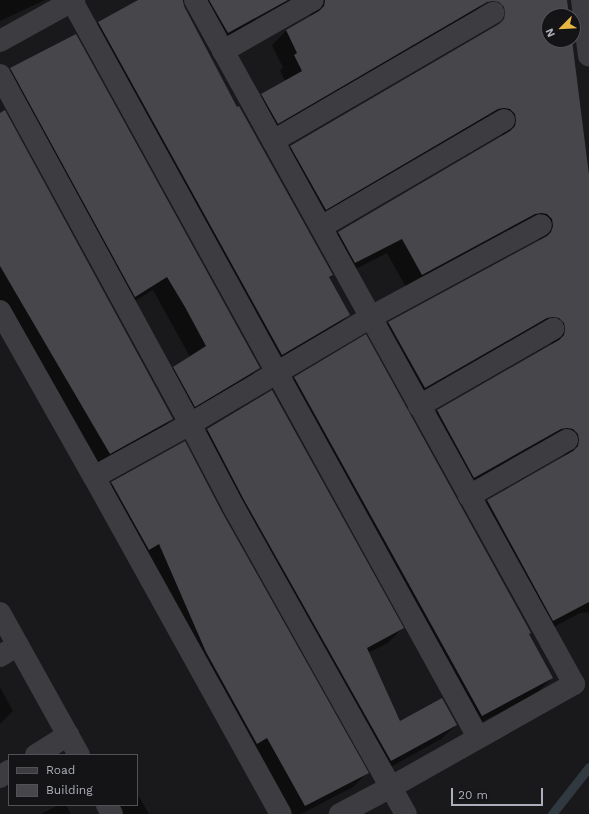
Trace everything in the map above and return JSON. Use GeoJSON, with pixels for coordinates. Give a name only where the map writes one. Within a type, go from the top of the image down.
{"type":"FeatureCollection","features":[{"type":"Feature","properties":{"kind":"street"},"geometry":{"type":"LineString","coordinates":[[0,41],[73,0],[276,372],[386,567],[478,737]]}},
{"type":"Feature","properties":{"kind":"street"},"geometry":{"type":"LineString","coordinates":[[195,0],[574,684],[340,814]]}},
{"type":"Feature","properties":{"kind":"street"},"geometry":{"type":"LineString","coordinates":[[223,51],[313,0]]}},
{"type":"Feature","properties":{"kind":"street"},"geometry":{"type":"LineString","coordinates":[[582,0],[588,44]]}},
{"type":"Feature","properties":{"kind":"street"},"geometry":{"type":"LineString","coordinates":[[273,141],[493,13]]}},
{"type":"Feature","properties":{"kind":"street"},"geometry":{"type":"LineString","coordinates":[[0,75],[233,506],[406,814]]}},
{"type":"Feature","properties":{"kind":"street"},"geometry":{"type":"LineString","coordinates":[[321,228],[504,120]]}},
{"type":"Feature","properties":{"kind":"street"},"geometry":{"type":"LineString","coordinates":[[94,477],[190,424],[370,317],[541,225]]}},
{"type":"Feature","properties":{"kind":"street"},"geometry":{"type":"LineString","coordinates":[[0,311],[281,814]]}},
{"type":"Feature","properties":{"kind":"street"},"geometry":{"type":"LineString","coordinates":[[419,406],[553,329]]}},
{"type":"Feature","properties":{"kind":"street"},"geometry":{"type":"LineString","coordinates":[[469,496],[567,440]]}},
{"type":"Feature","properties":{"kind":"street"},"geometry":{"type":"LineString","coordinates":[[0,613],[9,650],[68,735],[78,754]]}},
{"type":"Feature","properties":{"kind":"street"},"geometry":{"type":"LineString","coordinates":[[38,754],[68,735]]}},
{"type":"Feature","properties":{"kind":"building"},"geometry":{"type":"Polygon","coordinates":[[[138,0],[183,0],[184,6],[237,107],[239,106],[333,275],[329,277],[350,315],[282,355],[98,22],[138,0]]]}},
{"type":"Feature","properties":{"kind":"building"},"geometry":{"type":"Polygon","coordinates":[[[209,0],[288,0],[228,33],[209,0]]]}},
{"type":"Feature","properties":{"kind":"building"},"geometry":{"type":"Polygon","coordinates":[[[325,0],[567,0],[568,8],[541,8],[541,48],[573,48],[589,175],[589,602],[553,621],[487,500],[573,451],[578,446],[578,434],[573,429],[561,429],[474,478],[437,410],[559,340],[564,335],[564,323],[559,318],[547,318],[425,388],[388,322],[547,236],[551,232],[553,226],[552,219],[547,214],[535,214],[422,275],[402,239],[355,263],[338,232],[510,131],[515,126],[515,114],[510,109],[498,109],[326,210],[290,146],[499,24],[504,19],[504,7],[499,2],[487,2],[278,124],[261,94],[302,71],[294,55],[297,53],[286,30],[319,11],[324,6],[325,0]]]}},
{"type":"Feature","properties":{"kind":"building"},"geometry":{"type":"Polygon","coordinates":[[[76,34],[260,368],[195,407],[173,367],[206,346],[185,307],[167,277],[135,297],[10,68],[76,34]]]}},
{"type":"Feature","properties":{"kind":"building"},"geometry":{"type":"Polygon","coordinates":[[[5,110],[173,419],[110,454],[0,266],[0,113],[5,110]]]}},
{"type":"Feature","properties":{"kind":"building"},"geometry":{"type":"Polygon","coordinates":[[[366,334],[531,633],[529,634],[553,678],[482,716],[294,377],[366,334]]]}},
{"type":"Feature","properties":{"kind":"building"},"geometry":{"type":"Polygon","coordinates":[[[272,390],[404,628],[367,648],[400,721],[442,698],[457,725],[391,761],[244,500],[207,429],[272,390]]]}},
{"type":"Feature","properties":{"kind":"building"},"geometry":{"type":"Polygon","coordinates":[[[185,441],[222,512],[369,773],[305,806],[267,738],[257,744],[206,652],[159,544],[149,550],[111,482],[185,441]]]}},
{"type":"Feature","properties":{"kind":"waterway"},"geometry":{"type":"LineString","coordinates":[[552,814],[589,767]]}}]}
